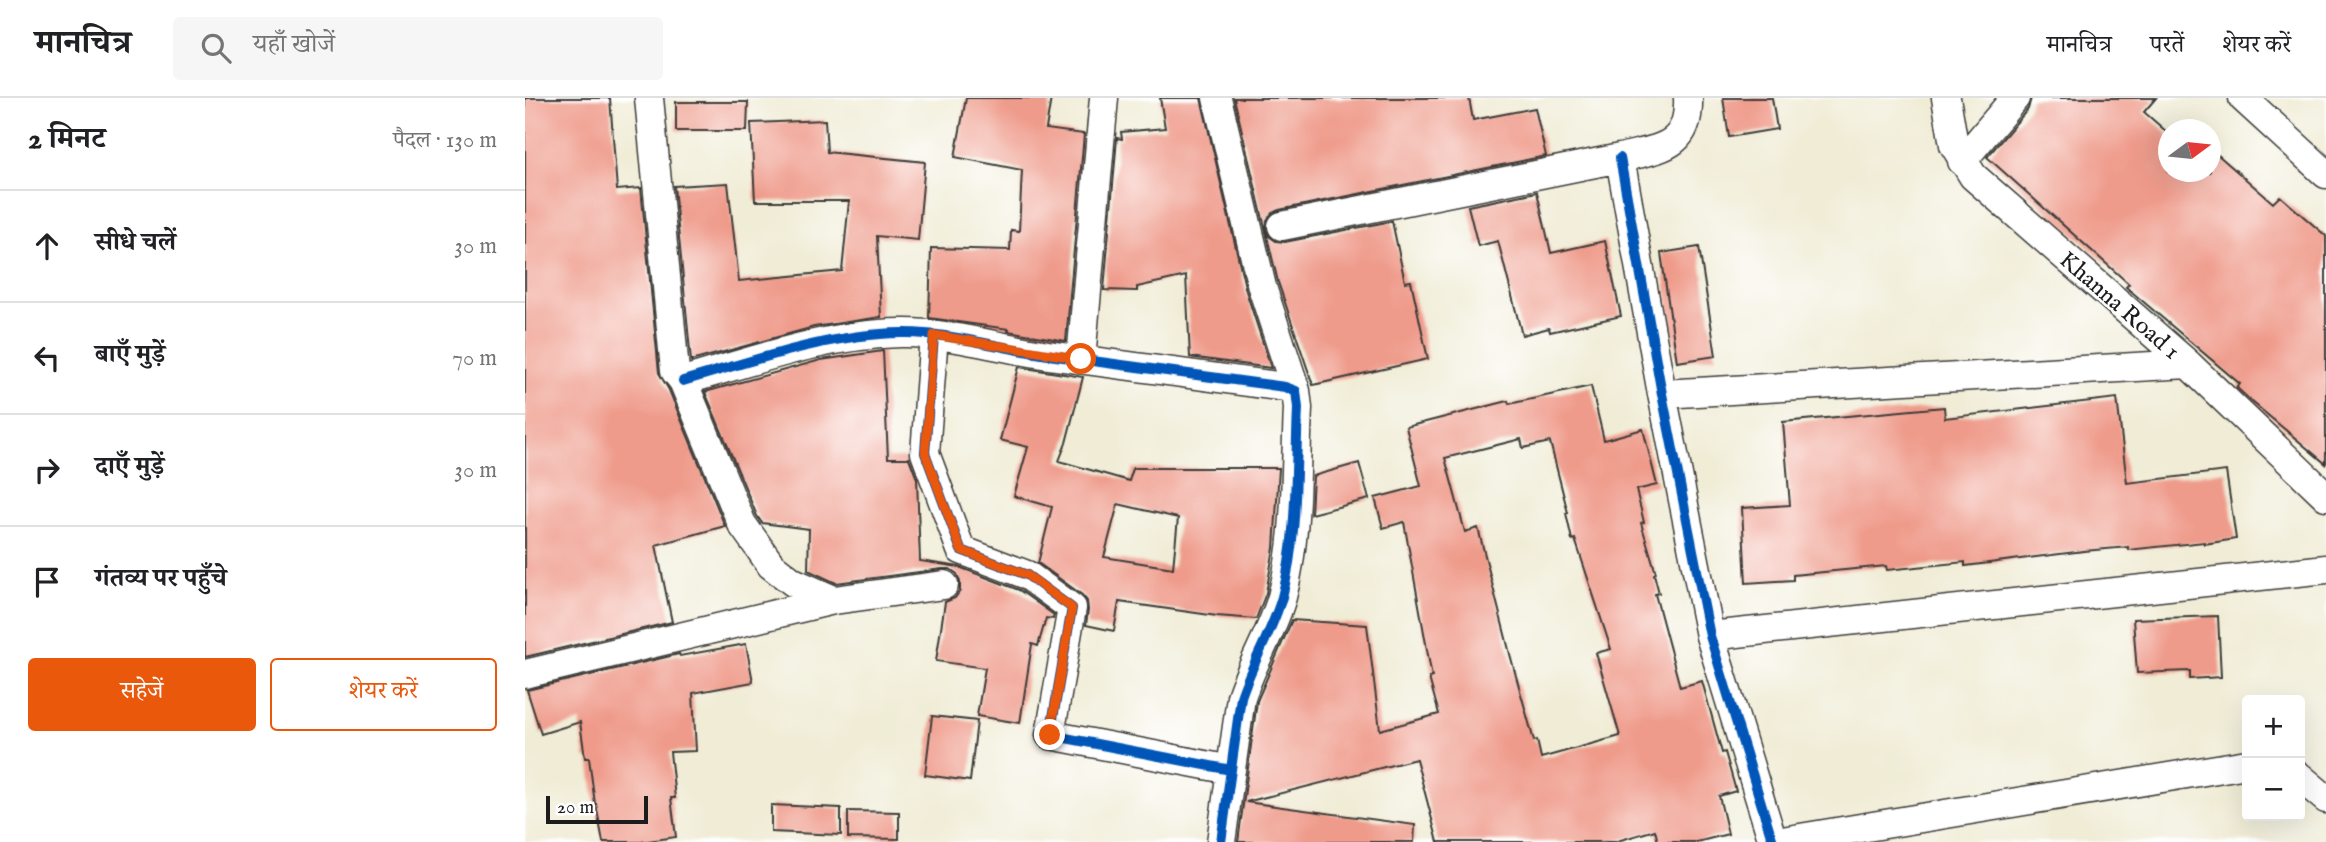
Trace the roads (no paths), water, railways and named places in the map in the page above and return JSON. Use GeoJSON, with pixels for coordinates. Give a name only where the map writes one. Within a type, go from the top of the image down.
{"type":"FeatureCollection","features":[{"type":"Feature","properties":{"kind":"street"},"geometry":{"type":"LineString","coordinates":[[649,98],[675,370],[683,381],[742,524],[771,565],[793,582],[834,600]]}},
{"type":"Feature","properties":{"kind":"street"},"geometry":{"type":"LineString","coordinates":[[1217,98],[1262,287],[1296,391],[1298,408],[1291,548],[1279,606],[1241,698],[1221,842]]}},
{"type":"Feature","properties":{"kind":"street"},"geometry":{"type":"LineString","coordinates":[[1282,226],[1669,146],[1679,137],[1686,124],[1688,98]]}},
{"type":"Feature","properties":{"kind":"street","name":"Khanna Road 1"},"geometry":{"type":"LineString","coordinates":[[1946,98],[1954,145],[1973,176],[2188,364],[2326,496]]}},
{"type":"Feature","properties":{"kind":"street"},"geometry":{"type":"LineString","coordinates":[[1962,161],[2015,98]]}},
{"type":"Feature","properties":{"kind":"street"},"geometry":{"type":"LineString","coordinates":[[2243,98],[2326,174]]}},
{"type":"Feature","properties":{"kind":"street"},"geometry":{"type":"LineString","coordinates":[[1081,359],[1105,102]]}},
{"type":"Feature","properties":{"kind":"street"},"geometry":{"type":"LineString","coordinates":[[1620,158],[1662,394],[1710,635],[1775,842],[2242,765]]}},
{"type":"Feature","properties":{"kind":"street"},"geometry":{"type":"LineString","coordinates":[[683,381],[770,356],[850,338],[899,333],[934,335],[1081,359],[1285,387],[1296,391]]}},
{"type":"Feature","properties":{"kind":"street"},"geometry":{"type":"LineString","coordinates":[[934,335],[925,453],[961,550],[1027,575],[1072,608],[1050,735],[1231,770]]}},
{"type":"Feature","properties":{"kind":"street"},"geometry":{"type":"LineString","coordinates":[[1662,394],[2188,364]]}},
{"type":"Feature","properties":{"kind":"street"},"geometry":{"type":"LineString","coordinates":[[1710,635],[2326,569]]}},
{"type":"Feature","properties":{"kind":"street"},"geometry":{"type":"LineString","coordinates":[[525,674],[834,600],[944,585]]}},
{"type":"Feature","properties":{"kind":"street"},"geometry":{"type":"LineString","coordinates":[[2305,781],[2326,799]]}}]}
